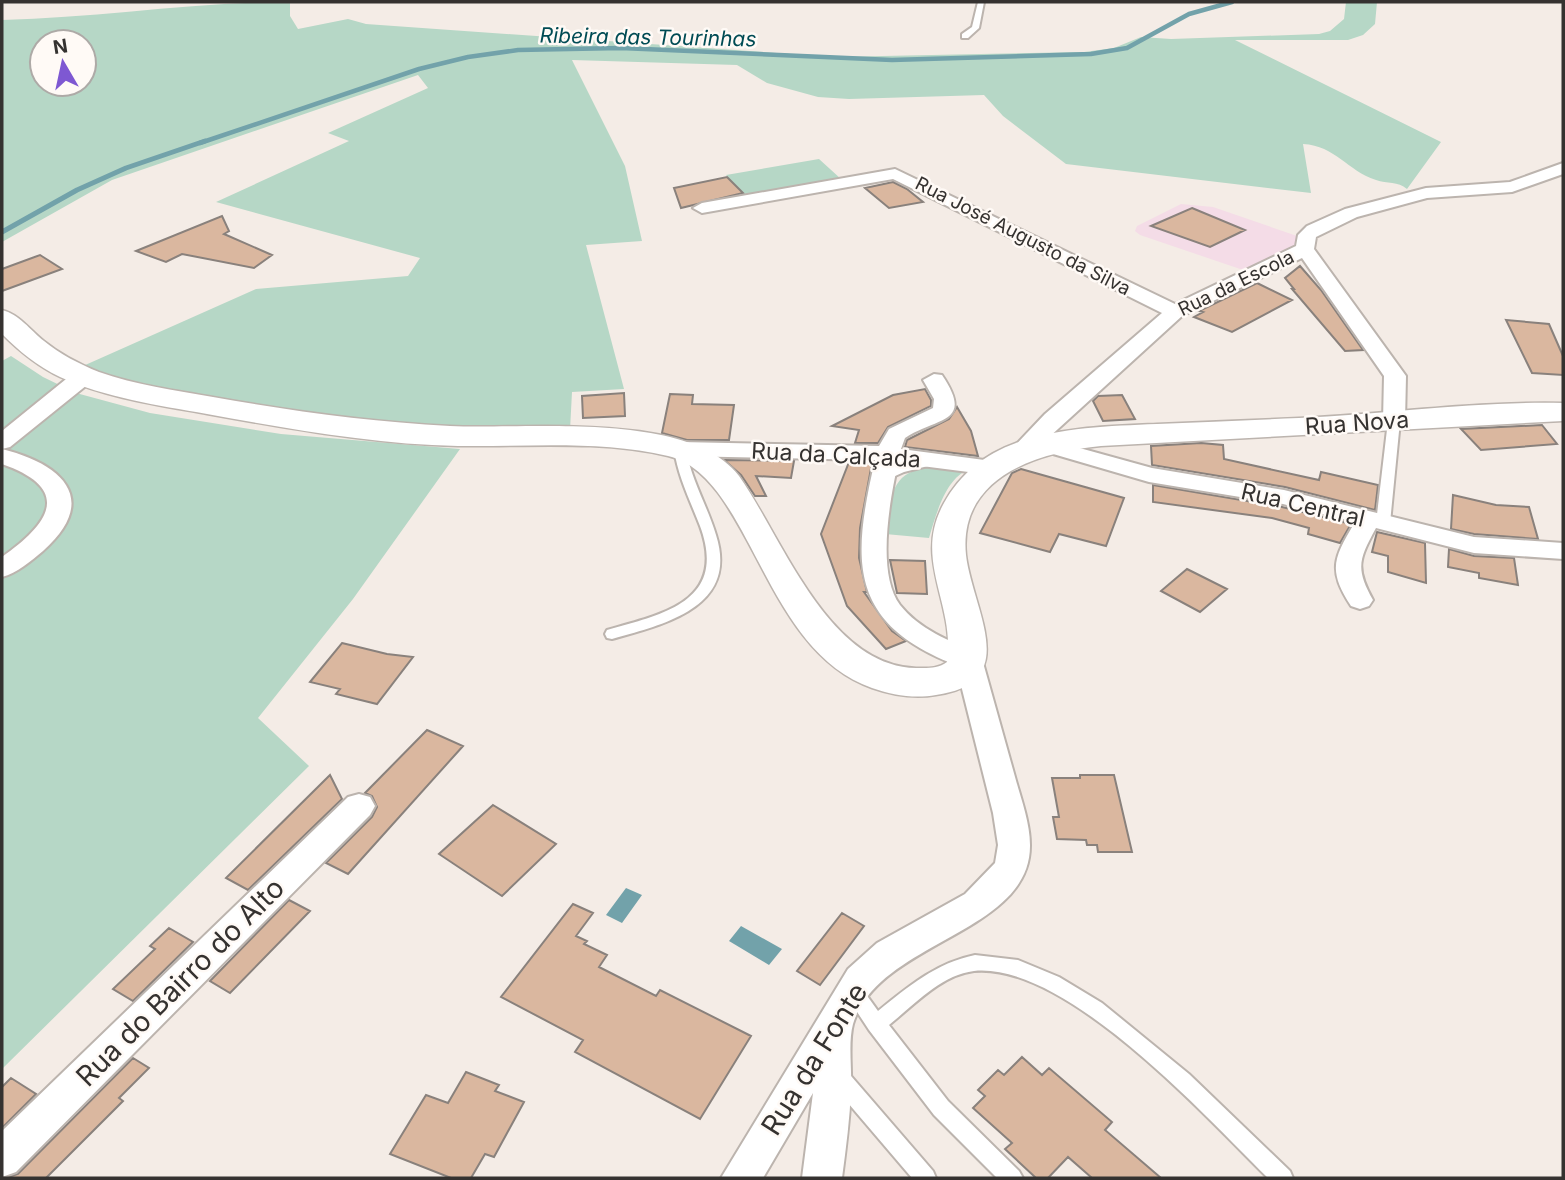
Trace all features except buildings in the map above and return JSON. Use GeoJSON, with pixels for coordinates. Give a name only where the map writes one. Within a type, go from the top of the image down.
{"type":"FeatureCollection","features":[{"type":"Feature","properties":{"kind":"street"},"geometry":{"type":"LineString","coordinates":[[1305,249],[1310,232],[1344,215],[1419,194],[1512,187],[1563,168]]}},
{"type":"Feature","properties":{"kind":"street","name":"Rua José Augusto da Silva"},"geometry":{"type":"LineString","coordinates":[[702,208],[895,174],[1175,312]]}},
{"type":"Feature","properties":{"kind":"street","name":"Rua da Escola"},"geometry":{"type":"LineString","coordinates":[[1019,455],[1053,419],[1175,312],[1305,249],[1395,376],[1394,421]]}},
{"type":"Feature","properties":{"kind":"street"},"geometry":{"type":"LineString","coordinates":[[2,318],[47,359],[83,376],[166,398],[303,421],[450,436],[600,438],[680,449],[707,461],[728,484],[752,521],[789,591],[816,629],[841,655],[887,679],[922,682],[956,669]]}},
{"type":"Feature","properties":{"kind":"street"},"geometry":{"type":"LineString","coordinates":[[2,442],[83,376]]}},
{"type":"Feature","properties":{"kind":"street"},"geometry":{"type":"LineString","coordinates":[[934,380],[945,399],[944,410],[935,418],[896,434],[886,465],[876,555],[880,588],[886,604],[956,669]]}},
{"type":"Feature","properties":{"kind":"street","name":"Rua Nova"},"geometry":{"type":"LineString","coordinates":[[1019,455],[1150,434],[1563,412]]}},
{"type":"Feature","properties":{"kind":"street","name":"Rua da Calçada"},"geometry":{"type":"LineString","coordinates":[[680,449],[886,465],[1019,455]]}},
{"type":"Feature","properties":{"kind":"street"},"geometry":{"type":"LineString","coordinates":[[956,669],[965,630],[950,567],[949,542],[952,527],[968,491],[1019,455]]}},
{"type":"Feature","properties":{"kind":"street","name":"Rua Central"},"geometry":{"type":"LineString","coordinates":[[1019,455],[1265,494],[1474,545],[1563,551]]}},
{"type":"Feature","properties":{"kind":"street"},"geometry":{"type":"LineString","coordinates":[[2,456],[34,468],[52,482],[62,506],[57,522],[44,537],[2,569]]}},
{"type":"Feature","properties":{"kind":"street"},"geometry":{"type":"LineString","coordinates":[[1360,600],[1347,579],[1345,566],[1376,521]]}},
{"type":"Feature","properties":{"kind":"street","name":"Rua da Fonte"},"geometry":{"type":"LineString","coordinates":[[741,1178],[844,1006],[873,967],[889,954],[977,904],[1004,878],[1011,863],[1012,830],[984,719],[966,695],[956,669]]}},
{"type":"Feature","properties":{"kind":"street","name":"Rua do Bairro do Alto"},"geometry":{"type":"LineString","coordinates":[[2,1158],[359,806]]}},
{"type":"Feature","properties":{"kind":"street"},"geometry":{"type":"LineString","coordinates":[[822,1178],[844,1006]]}},
{"type":"Feature","properties":{"kind":"lane"},"geometry":{"type":"LineString","coordinates":[[965,36],[975,29],[981,2]]}},
{"type":"Feature","properties":{"kind":"lane"},"geometry":{"type":"LineString","coordinates":[[1376,521],[1394,421]]}},
{"type":"Feature","properties":{"kind":"lane"},"geometry":{"type":"LineString","coordinates":[[612,634],[680,610],[708,587],[715,573],[716,555],[687,484],[680,449]]}},
{"type":"Feature","properties":{"kind":"lane"},"geometry":{"type":"LineString","coordinates":[[876,1024],[939,976],[956,968],[982,962],[1028,971],[1112,1020],[1143,1043],[1283,1178]]}},
{"type":"Feature","properties":{"kind":"lane"},"geometry":{"type":"LineString","coordinates":[[844,1006],[876,1024],[941,1108],[1012,1178]]}},
{"type":"Feature","properties":{"kind":"lane"},"geometry":{"type":"LineString","coordinates":[[834,1071],[926,1178]]}},
{"type":"Feature","properties":{"kind":"shaded area"},"geometry":{"type":"Polygon","coordinates":[[[1181,204],[1213,207],[1300,237],[1297,246],[1246,271],[1135,231],[1137,226],[1181,204]]]}},
{"type":"Feature","properties":{"kind":"green space"},"geometry":{"type":"Polygon","coordinates":[[[290,2],[290,16],[298,29],[348,19],[366,24],[833,57],[1084,52],[1114,48],[1141,37],[1171,39],[1319,34],[1330,31],[1344,19],[1346,2],[1377,2],[1375,24],[1363,35],[1348,40],[1235,40],[1441,142],[1407,189],[1366,176],[1324,149],[1303,144],[1311,193],[1066,164],[1003,116],[984,95],[849,99],[818,97],[767,83],[737,65],[572,60],[625,166],[642,241],[586,245],[624,389],[572,392],[570,430],[413,427],[282,410],[135,384],[83,366],[256,289],[408,276],[420,258],[216,202],[349,141],[328,133],[428,88],[418,75],[112,180],[2,242],[2,20],[290,2]]]}},
{"type":"Feature","properties":{"kind":"green space"},"geometry":{"type":"Polygon","coordinates":[[[819,159],[841,179],[746,197],[726,175],[819,159]]]}},
{"type":"Feature","properties":{"kind":"green space"},"geometry":{"type":"Polygon","coordinates":[[[11,356],[43,377],[76,393],[150,413],[281,434],[460,449],[353,599],[258,718],[309,766],[2,1069],[2,361],[11,356]]]}},
{"type":"Feature","properties":{"kind":"green space"},"geometry":{"type":"Polygon","coordinates":[[[942,466],[969,469],[948,489],[929,538],[885,534],[897,484],[913,471],[942,466]]]}},
{"type":"Feature","properties":{"kind":"water"},"geometry":{"type":"Polygon","coordinates":[[[626,888],[642,895],[622,923],[606,915],[626,888]]]}},
{"type":"Feature","properties":{"kind":"water"},"geometry":{"type":"Polygon","coordinates":[[[741,926],[782,949],[769,965],[729,941],[741,926]]]}},
{"type":"Feature","properties":{"kind":"waterway","name":"Ribeira das Tourinhas"},"geometry":{"type":"LineString","coordinates":[[200,143],[419,69],[468,57],[518,50],[621,48],[892,60],[1091,54],[1127,48],[1189,14],[1232,2]]}},
{"type":"Feature","properties":{"kind":"waterway","name":"Ribeira das Tourinhas"},"geometry":{"type":"LineString","coordinates":[[2,232],[77,190],[126,168],[205,141]]}}]}
